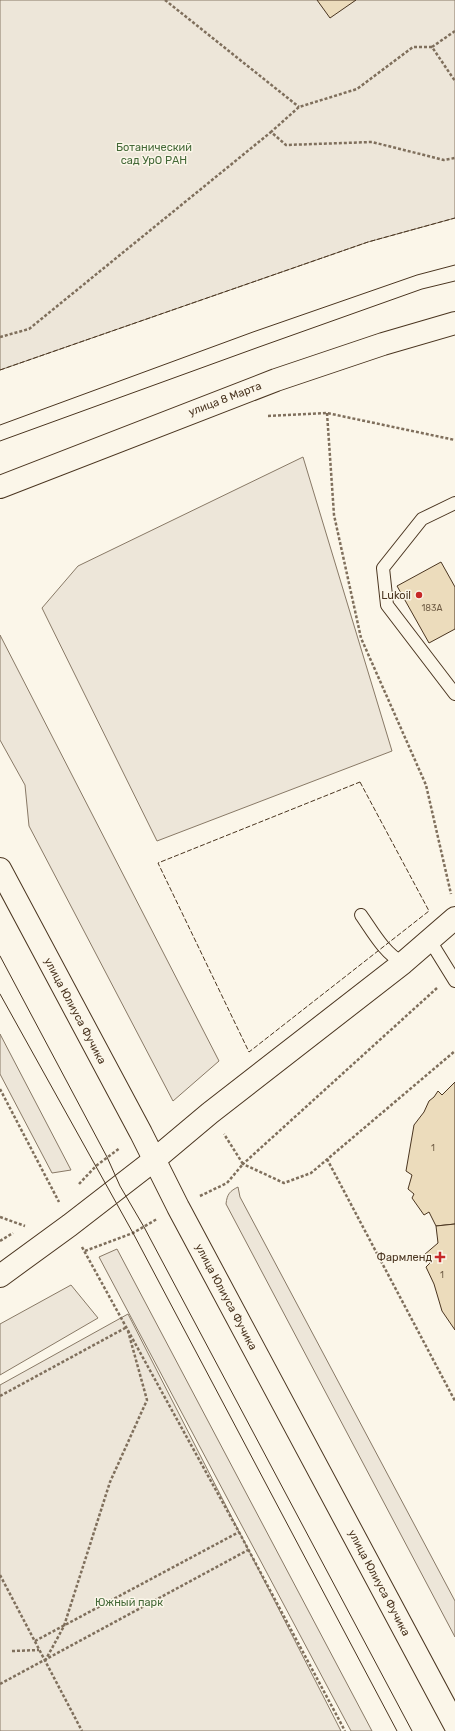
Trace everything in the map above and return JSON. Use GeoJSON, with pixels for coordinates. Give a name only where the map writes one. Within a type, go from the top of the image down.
{"type":"FeatureCollection","features":[{"type":"Feature","properties":{"kind":"street","name":"улица 8 Марта"},"geometry":{"type":"LineString","coordinates":[[0,487],[276,380],[383,344],[455,323]]}},
{"type":"Feature","properties":{"kind":"street","name":"улица Юлиуса Фучика"},"geometry":{"type":"LineString","coordinates":[[0,869],[455,1725]]}},
{"type":"Feature","properties":{"kind":"street"},"geometry":{"type":"LineString","coordinates":[[0,1276],[70,1226],[154,1160],[210,1113],[403,963],[429,939],[454,909]]}},
{"type":"Feature","properties":{"kind":"lane"},"geometry":{"type":"LineString","coordinates":[[455,503],[422,519],[383,568],[387,605],[455,694]]}},
{"type":"Feature","properties":{"kind":"lane"},"geometry":{"type":"LineString","coordinates":[[361,915],[384,948],[403,963]]}},
{"type":"Feature","properties":{"kind":"lane"},"geometry":{"type":"LineString","coordinates":[[429,939],[453,978]]}},
{"type":"Feature","properties":{"kind":"path"},"geometry":{"type":"LineString","coordinates":[[165,0],[299,107]]}},
{"type":"Feature","properties":{"kind":"path"},"geometry":{"type":"LineString","coordinates":[[0,336],[29,328],[271,132],[299,107],[357,89],[414,47],[432,47],[455,31]]}},
{"type":"Feature","properties":{"kind":"path"},"geometry":{"type":"LineString","coordinates":[[432,47],[455,81]]}},
{"type":"Feature","properties":{"kind":"path"},"geometry":{"type":"LineString","coordinates":[[271,132],[286,145],[372,142],[444,160],[455,158]]}},
{"type":"Feature","properties":{"kind":"path"},"geometry":{"type":"LineString","coordinates":[[268,416],[327,413],[455,440]]}},
{"type":"Feature","properties":{"kind":"path"},"geometry":{"type":"LineString","coordinates":[[327,413],[334,515],[361,638],[426,785],[454,909]]}},
{"type":"Feature","properties":{"kind":"path"},"geometry":{"type":"LineString","coordinates":[[453,978],[244,1164],[284,1183],[311,1173],[455,1051]]}},
{"type":"Feature","properties":{"kind":"path"},"geometry":{"type":"LineString","coordinates":[[0,1089],[70,1226],[239,1532],[345,1731]]}},
{"type":"Feature","properties":{"kind":"path"},"geometry":{"type":"LineString","coordinates":[[327,1159],[455,1402]]}},
{"type":"Feature","properties":{"kind":"path"},"geometry":{"type":"LineString","coordinates":[[0,1217],[25,1226]]}},
{"type":"Feature","properties":{"kind":"path"},"geometry":{"type":"LineString","coordinates":[[0,1396],[126,1326]]}},
{"type":"Feature","properties":{"kind":"path"},"geometry":{"type":"LineString","coordinates":[[45,1660],[64,1626],[110,1482],[147,1400],[126,1326]]}},
{"type":"Feature","properties":{"kind":"path"},"geometry":{"type":"LineString","coordinates":[[35,1641],[239,1532]]}},
{"type":"Feature","properties":{"kind":"path"},"geometry":{"type":"LineString","coordinates":[[0,1684],[248,1550]]}},
{"type":"Feature","properties":{"kind":"path"},"geometry":{"type":"LineString","coordinates":[[0,1575],[82,1731]]}},
{"type":"Feature","properties":{"kind":"path"},"geometry":{"type":"LineString","coordinates":[[12,1651],[39,1650]]}},
{"type":"Feature","properties":{"kind":"green space","name":"Ботанический сад УрО РАН"},"geometry":{"type":"Polygon","coordinates":[[[0,0],[455,0],[455,218],[368,242],[0,370],[0,0]]]}},
{"type":"Feature","properties":{"kind":"green space"},"geometry":{"type":"Polygon","coordinates":[[[303,457],[392,751],[157,841],[42,608],[78,566],[303,457]]]}},
{"type":"Feature","properties":{"kind":"green space"},"geometry":{"type":"Polygon","coordinates":[[[0,635],[219,1061],[173,1101],[29,826],[25,785],[0,740],[0,635]]]}},
{"type":"Feature","properties":{"kind":"green space"},"geometry":{"type":"Polygon","coordinates":[[[0,1034],[71,1170],[52,1173],[0,1074],[0,1034]]]}},
{"type":"Feature","properties":{"kind":"green space"},"geometry":{"type":"Polygon","coordinates":[[[238,1187],[240,1197],[455,1601],[455,1637],[226,1204],[229,1193],[238,1187]]]}},
{"type":"Feature","properties":{"kind":"green space"},"geometry":{"type":"Polygon","coordinates":[[[117,1249],[372,1731],[351,1731],[99,1257],[117,1249]]]}},
{"type":"Feature","properties":{"kind":"green space"},"geometry":{"type":"Polygon","coordinates":[[[71,1285],[98,1318],[0,1375],[0,1324],[71,1285]]]}},
{"type":"Feature","properties":{"kind":"green space","name":"Южный парк"},"geometry":{"type":"Polygon","coordinates":[[[128,1314],[341,1731],[0,1731],[0,1385],[128,1314]]]}},
{"type":"Feature","properties":{"kind":"building"},"geometry":{"type":"Polygon","coordinates":[[[317,0],[356,0],[330,18],[317,0]]]}},
{"type":"Feature","properties":{"kind":"building"},"geometry":{"type":"Polygon","coordinates":[[[441,562],[455,587],[455,629],[429,643],[397,586],[441,562]]]}},
{"type":"Feature","properties":{"kind":"building"},"geometry":{"type":"Polygon","coordinates":[[[455,1082],[455,1224],[436,1226],[429,1212],[424,1215],[412,1198],[414,1194],[408,1189],[412,1175],[406,1171],[414,1125],[424,1112],[429,1101],[438,1091],[442,1095],[455,1082]]]}},
{"type":"Feature","properties":{"kind":"building"},"geometry":{"type":"Polygon","coordinates":[[[455,1224],[455,1330],[442,1311],[434,1284],[426,1267],[430,1263],[424,1255],[438,1243],[436,1226],[455,1224]]]}},
{"type":"Feature","properties":{"kind":"tram line"},"geometry":{"type":"LineString","coordinates":[[0,425],[253,332],[417,275],[455,265]]}},
{"type":"Feature","properties":{"kind":"tram line"},"geometry":{"type":"LineString","coordinates":[[0,441],[422,289],[455,281]]}},
{"type":"Feature","properties":{"kind":"tram line"},"geometry":{"type":"LineString","coordinates":[[0,956],[107,1157],[120,1186],[144,1227],[412,1731]]}},
{"type":"Feature","properties":{"kind":"tram line"},"geometry":{"type":"LineString","coordinates":[[0,994],[133,1233],[397,1731]]}},
{"type":"Feature","properties":{"kind":"fence"},"geometry":{"type":"LineString","coordinates":[[0,370],[368,242],[455,218]]}},
{"type":"Feature","properties":{"kind":"fence"},"geometry":{"type":"LineString","coordinates":[[360,782],[429,911],[249,1052],[158,863],[360,782]]}},
{"type":"Feature","properties":{"kind":"place","name":"Lukoil"},"geometry":{"type":"Point","coordinates":[419,595]}},
{"type":"Feature","properties":{"kind":"place","name":"Фармленд"},"geometry":{"type":"Point","coordinates":[440,1257]}}]}
